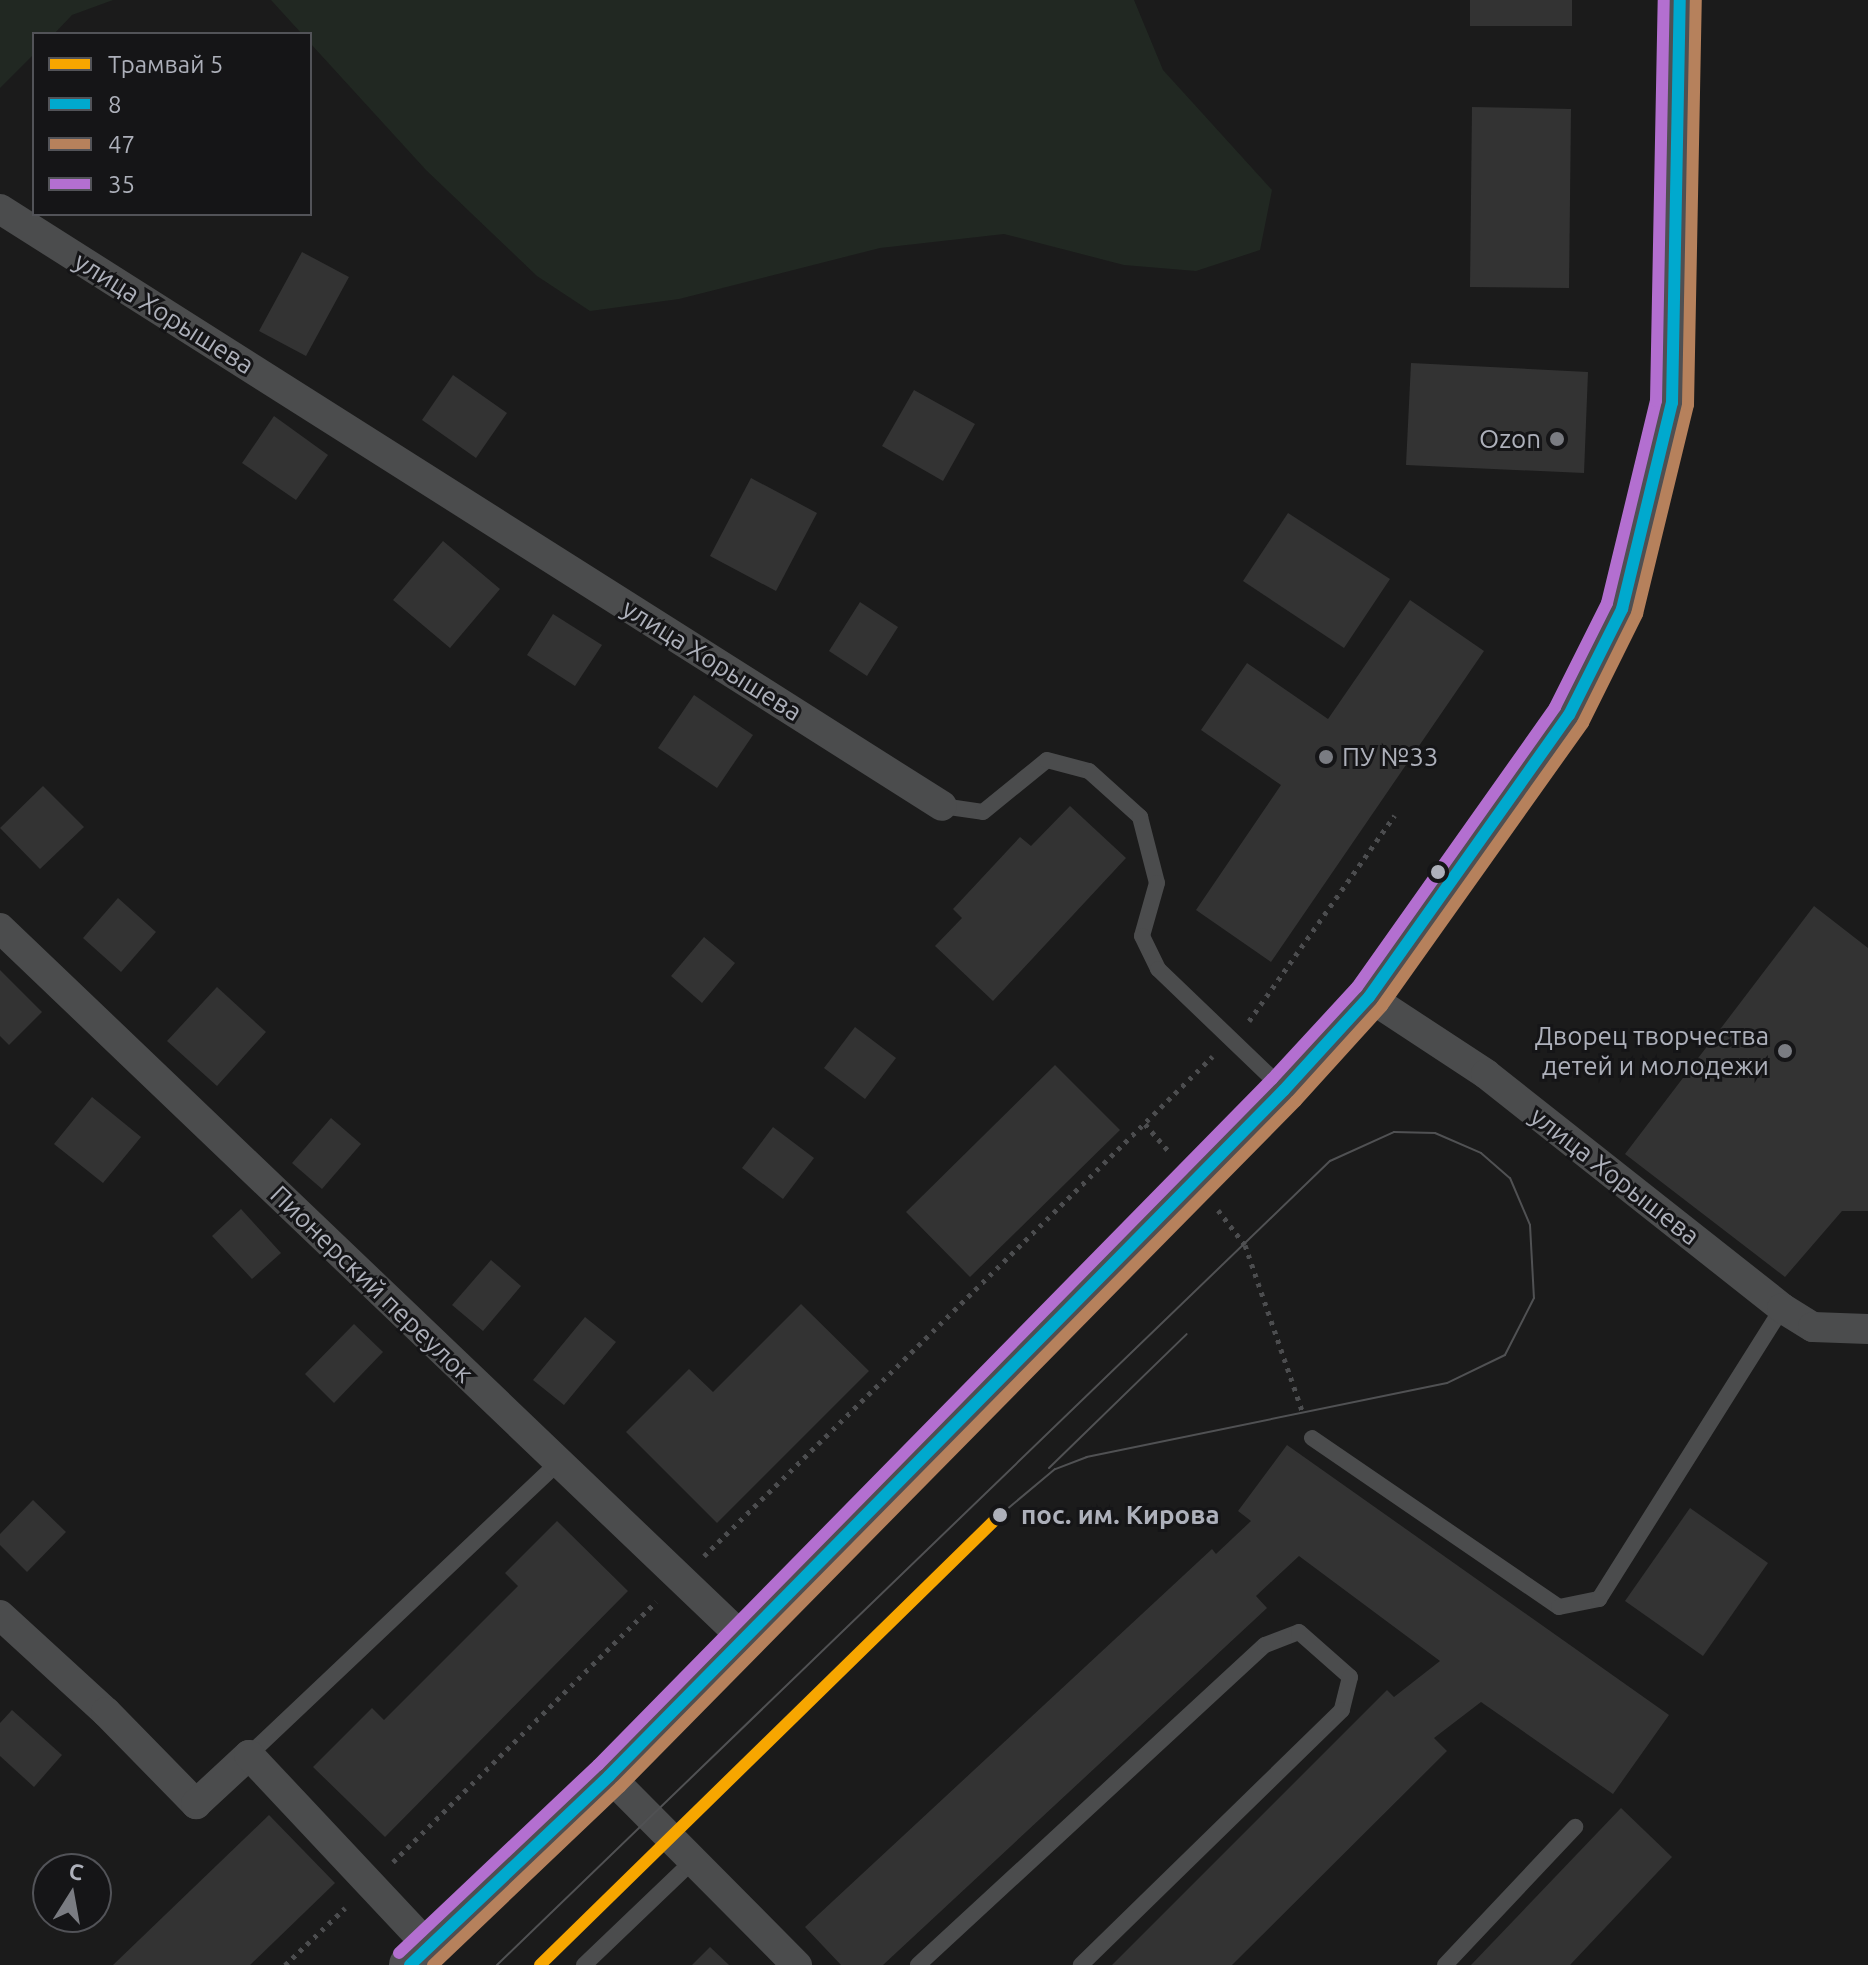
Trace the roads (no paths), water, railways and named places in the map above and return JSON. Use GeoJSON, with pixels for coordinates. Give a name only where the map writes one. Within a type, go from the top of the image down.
{"type":"FeatureCollection","features":[{"type":"Feature","properties":{"kind":"main road"},"geometry":{"type":"LineString","coordinates":[[420,1956],[609,1776],[1284,1090],[1369,997],[1569,715],[1622,609],[1672,403],[1680,0]]}},
{"type":"Feature","properties":{"kind":"street","name":"улица Хорышева"},"geometry":{"type":"LineString","coordinates":[[0,209],[942,806]]}},
{"type":"Feature","properties":{"kind":"street","name":"Пионерский переулок"},"geometry":{"type":"LineString","coordinates":[[0,928],[744,1639]]}},
{"type":"Feature","properties":{"kind":"street","name":"улица Хорышева"},"geometry":{"type":"LineString","coordinates":[[1369,997],[1486,1074],[1782,1308],[1813,1327],[1868,1329]]}},
{"type":"Feature","properties":{"kind":"street"},"geometry":{"type":"LineString","coordinates":[[0,1615],[106,1712],[196,1804],[249,1755],[369,1885],[420,1956]]}},
{"type":"Feature","properties":{"kind":"street"},"geometry":{"type":"LineString","coordinates":[[609,1776],[695,1859],[797,1965]]}},
{"type":"Feature","properties":{"kind":"lane","name":"улица Хорышева"},"geometry":{"type":"LineString","coordinates":[[942,806],[983,812],[1047,760],[1089,771],[1140,817],[1157,883],[1142,936],[1158,969],[1284,1090]]}},
{"type":"Feature","properties":{"kind":"lane"},"geometry":{"type":"LineString","coordinates":[[1312,1438],[1559,1607],[1599,1599],[1782,1308]]}},
{"type":"Feature","properties":{"kind":"lane"},"geometry":{"type":"LineString","coordinates":[[249,1755],[559,1462]]}},
{"type":"Feature","properties":{"kind":"lane"},"geometry":{"type":"LineString","coordinates":[[918,1965],[1265,1645],[1299,1632],[1350,1677],[1342,1710],[1081,1965]]}},
{"type":"Feature","properties":{"kind":"lane"},"geometry":{"type":"LineString","coordinates":[[1445,1965],[1575,1827]]}},
{"type":"Feature","properties":{"kind":"lane"},"geometry":{"type":"LineString","coordinates":[[584,1965],[695,1859]]}},
{"type":"Feature","properties":{"kind":"tram line"},"geometry":{"type":"LineString","coordinates":[[497,1965],[1330,1161],[1394,1132],[1435,1133],[1481,1153],[1510,1178],[1530,1225],[1534,1298],[1505,1355],[1447,1383],[1087,1457],[1055,1469],[1000,1515]]}},
{"type":"Feature","properties":{"kind":"tram line"},"geometry":{"type":"LineString","coordinates":[[1049,1468],[1187,1334]]}},
{"type":"Feature","properties":{"kind":"tram line","name":"5"},"geometry":{"type":"LineString","coordinates":[[540,1965],[1000,1515]]}},
{"type":"Feature","properties":{"kind":"place","name":"Ozon"},"geometry":{"type":"Point","coordinates":[1557,439]}},
{"type":"Feature","properties":{"kind":"place","name":"ПУ №33"},"geometry":{"type":"Point","coordinates":[1326,757]}},
{"type":"Feature","properties":{"kind":"place","name":"Дворец творчества детей и молодежи"},"geometry":{"type":"Point","coordinates":[1785,1051]}},
{"type":"Feature","properties":{"kind":"place","name":"пос. им. Кирова"},"geometry":{"type":"Point","coordinates":[1000,1515]}}]}
